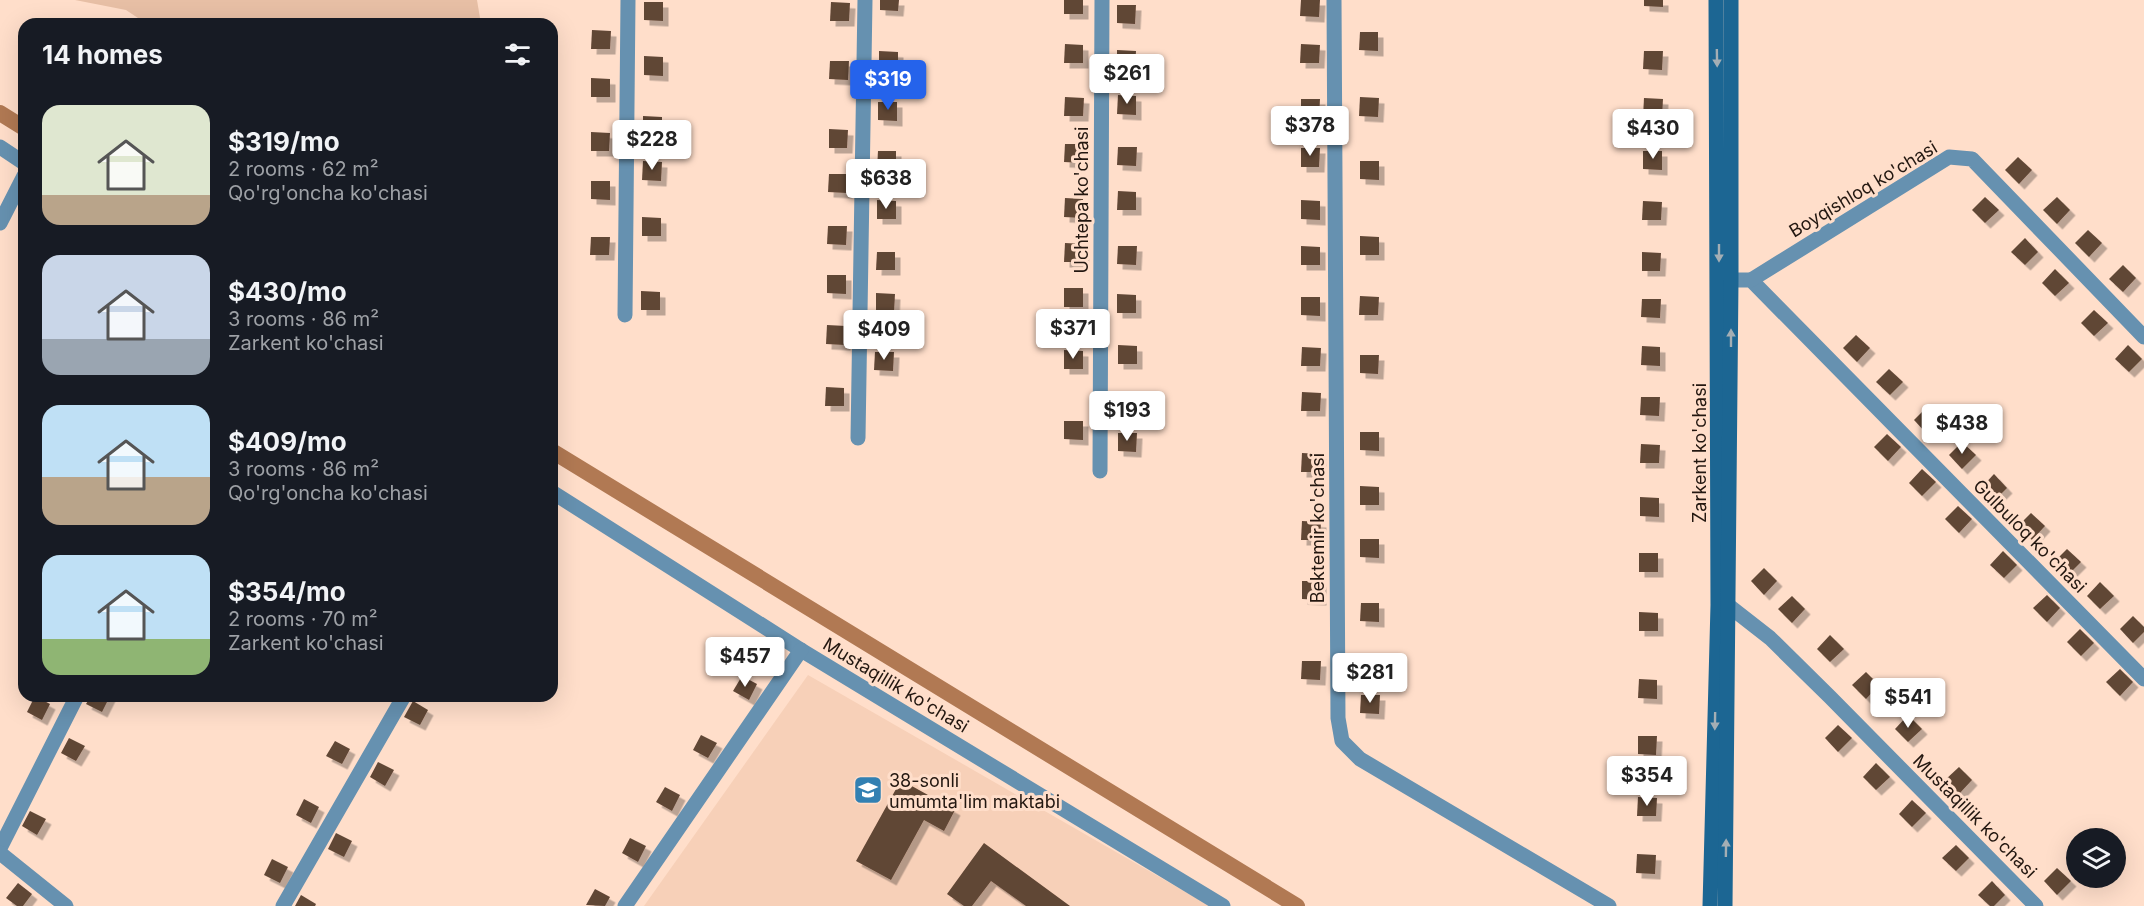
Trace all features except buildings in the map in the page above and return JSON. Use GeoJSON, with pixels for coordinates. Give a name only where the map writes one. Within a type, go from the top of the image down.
{"type":"FeatureCollection","features":[{"type":"Feature","properties":{"kind":"main road","name":"Zarkent ko'chasi"},"geometry":{"type":"LineString","coordinates":[[1710,906],[1718,605],[1716,0]]}},
{"type":"Feature","properties":{"kind":"main road","name":"Zarkent ko'chasi"},"geometry":{"type":"LineString","coordinates":[[1725,906],[1729,606],[1731,0]]}},
{"type":"Feature","properties":{"kind":"street"},"geometry":{"type":"LineString","coordinates":[[625,315],[628,0]]}},
{"type":"Feature","properties":{"kind":"street"},"geometry":{"type":"LineString","coordinates":[[858,438],[865,0]]}},
{"type":"Feature","properties":{"kind":"street","name":"Uchtepa ko'chasi"},"geometry":{"type":"LineString","coordinates":[[1100,471],[1102,0]]}},
{"type":"Feature","properties":{"kind":"street","name":"Bektemir ko'chasi"},"geometry":{"type":"LineString","coordinates":[[1334,0],[1338,718],[1342,741],[1360,759],[1609,906]]}},
{"type":"Feature","properties":{"kind":"street"},"geometry":{"type":"LineString","coordinates":[[0,147],[18,159]]}},
{"type":"Feature","properties":{"kind":"street","name":"Boyqishloq ko'chasi"},"geometry":{"type":"LineString","coordinates":[[1751,280],[1949,157],[1972,159],[2144,337]]}},
{"type":"Feature","properties":{"kind":"street"},"geometry":{"type":"LineString","coordinates":[[0,223],[18,188]]}},
{"type":"Feature","properties":{"kind":"street"},"geometry":{"type":"LineString","coordinates":[[1731,280],[1751,280]]}},
{"type":"Feature","properties":{"kind":"street","name":"Gulbuloq ko'chasi"},"geometry":{"type":"LineString","coordinates":[[1751,280],[2144,679]]}},
{"type":"Feature","properties":{"kind":"street","name":"Mustaqillik ko'chasi"},"geometry":{"type":"LineString","coordinates":[[558,496],[801,650],[1223,906]]}},
{"type":"Feature","properties":{"kind":"street","name":"Mustaqillik ko'chasi"},"geometry":{"type":"LineString","coordinates":[[1729,606],[1770,638],[1822,688],[2036,906]]}},
{"type":"Feature","properties":{"kind":"street"},"geometry":{"type":"LineString","coordinates":[[625,906],[801,650]]}},
{"type":"Feature","properties":{"kind":"street"},"geometry":{"type":"LineString","coordinates":[[0,848],[74,702]]}},
{"type":"Feature","properties":{"kind":"street"},"geometry":{"type":"LineString","coordinates":[[283,906],[402,702]]}},
{"type":"Feature","properties":{"kind":"street"},"geometry":{"type":"LineString","coordinates":[[0,853],[66,906]]}},
{"type":"Feature","properties":{"kind":"shaded area"},"geometry":{"type":"Polygon","coordinates":[[[75,0],[477,0],[480,18],[138,18],[126,10],[75,0]]]}},
{"type":"Feature","properties":{"kind":"shaded area","name":"38-sonli umumta'lim maktabi"},"geometry":{"type":"Polygon","coordinates":[[[808,675],[1210,906],[644,906],[808,675]]]}},
{"type":"Feature","properties":{"kind":"waterway"},"geometry":{"type":"LineString","coordinates":[[0,113],[18,124]]}},
{"type":"Feature","properties":{"kind":"waterway"},"geometry":{"type":"LineString","coordinates":[[558,455],[1297,906]]}},
{"type":"Feature","properties":{"kind":"place","name":"38-sonli umumta'lim maktabi"},"geometry":{"type":"Point","coordinates":[868,790]}}]}
